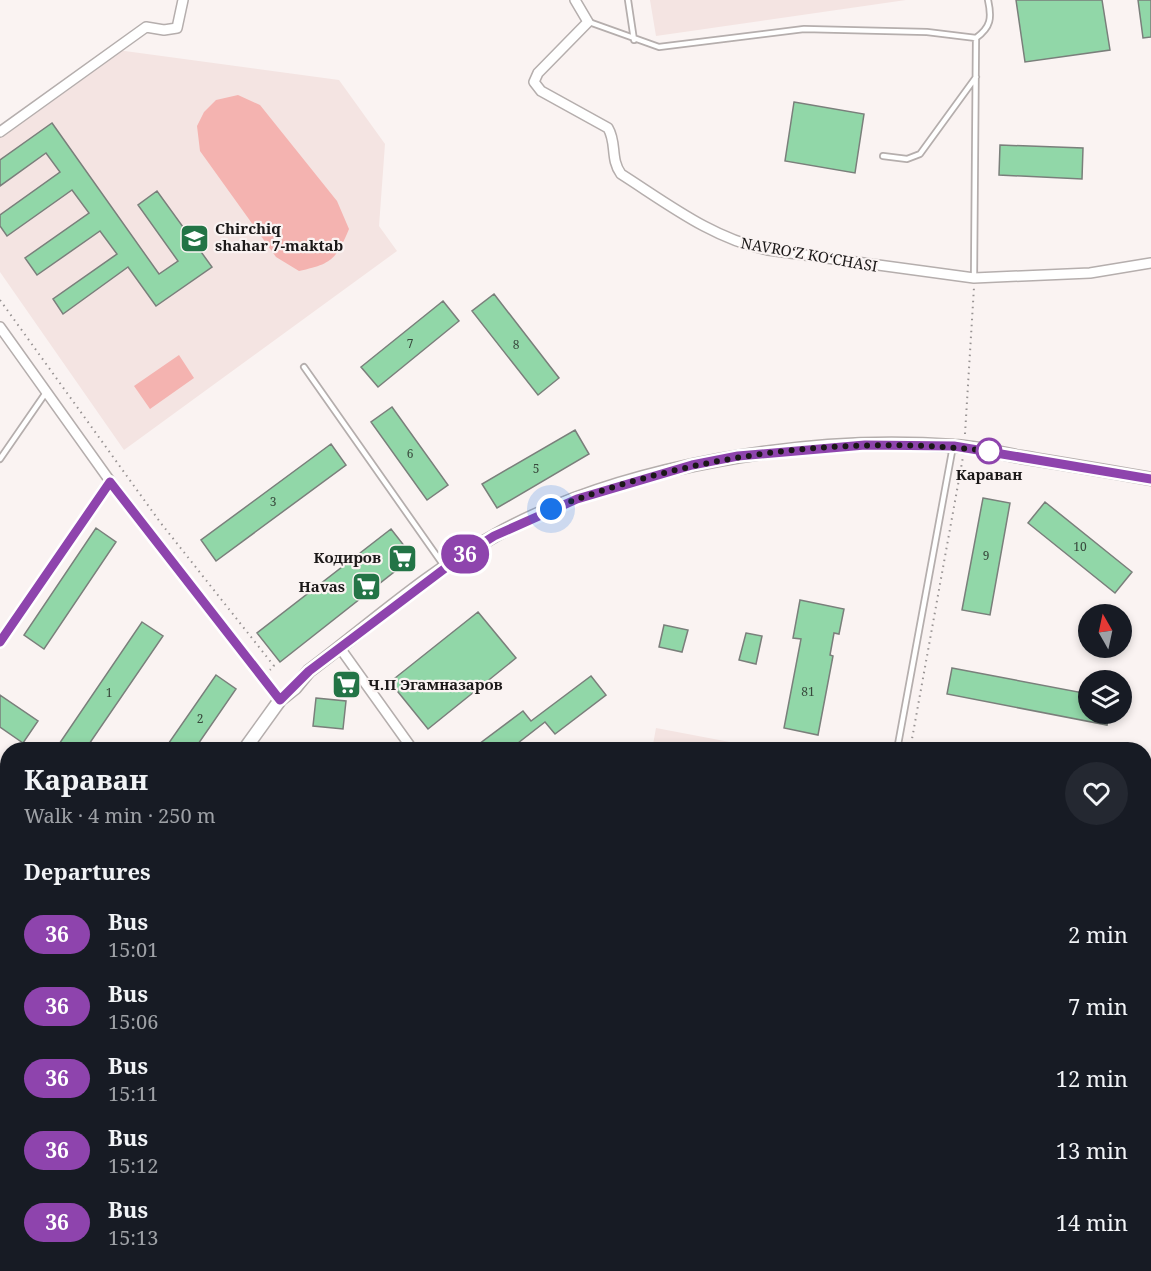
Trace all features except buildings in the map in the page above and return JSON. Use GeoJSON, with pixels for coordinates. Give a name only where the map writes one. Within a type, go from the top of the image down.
{"type":"FeatureCollection","features":[{"type":"Feature","properties":{"kind":"street"},"geometry":{"type":"LineString","coordinates":[[0,132],[146,27],[164,30],[177,28],[183,0]]}},
{"type":"Feature","properties":{"kind":"street"},"geometry":{"type":"LineString","coordinates":[[575,0],[588,22]]}},
{"type":"Feature","properties":{"kind":"street","name":"NAVRO‘Z KO‘CHASI"},"geometry":{"type":"LineString","coordinates":[[588,22],[538,73],[534,82],[541,91],[608,128],[613,136],[615,165],[621,174],[716,234],[741,245],[910,272],[974,278],[1090,273],[1151,263]]}},
{"type":"Feature","properties":{"kind":"street"},"geometry":{"type":"LineString","coordinates":[[0,327],[110,482],[261,679],[280,700]]}},
{"type":"Feature","properties":{"kind":"street"},"geometry":{"type":"LineString","coordinates":[[250,742],[280,700],[309,671],[445,568],[494,536],[551,509],[604,489],[692,465],[738,456],[865,445],[954,446],[1151,479]]}},
{"type":"Feature","properties":{"kind":"street"},"geometry":{"type":"LineString","coordinates":[[340,648],[407,742]]}},
{"type":"Feature","properties":{"kind":"lane"},"geometry":{"type":"LineString","coordinates":[[628,0],[634,40]]}},
{"type":"Feature","properties":{"kind":"lane"},"geometry":{"type":"LineString","coordinates":[[588,22],[658,47],[804,29],[927,32],[976,38],[988,30],[991,14],[988,0]]}},
{"type":"Feature","properties":{"kind":"lane"},"geometry":{"type":"LineString","coordinates":[[974,278],[976,38]]}},
{"type":"Feature","properties":{"kind":"lane"},"geometry":{"type":"LineString","coordinates":[[883,156],[907,159],[920,154],[976,77]]}},
{"type":"Feature","properties":{"kind":"lane"},"geometry":{"type":"LineString","coordinates":[[304,368],[445,568]]}},
{"type":"Feature","properties":{"kind":"lane"},"geometry":{"type":"LineString","coordinates":[[0,459],[47,391]]}},
{"type":"Feature","properties":{"kind":"lane"},"geometry":{"type":"LineString","coordinates":[[898,742],[954,446]]}},
{"type":"Feature","properties":{"kind":"lane"},"geometry":{"type":"LineString","coordinates":[[0,642],[110,482]]}},
{"type":"Feature","properties":{"kind":"path"},"geometry":{"type":"LineString","coordinates":[[0,300],[160,522],[274,666],[261,679]]}},
{"type":"Feature","properties":{"kind":"shaded area"},"geometry":{"type":"Polygon","coordinates":[[[650,0],[906,0],[656,36],[650,0]]]}},
{"type":"Feature","properties":{"kind":"shaded area","name":"Chirchiq shahar 7-maktab"},"geometry":{"type":"Polygon","coordinates":[[[110,49],[339,80],[385,144],[379,226],[397,251],[124,450],[0,272],[0,129],[110,49]]]}},
{"type":"Feature","properties":{"kind":"shaded area"},"geometry":{"type":"Polygon","coordinates":[[[238,95],[260,105],[337,201],[349,229],[336,254],[325,263],[299,271],[276,257],[200,151],[197,126],[204,112],[216,100],[238,95]]]}},
{"type":"Feature","properties":{"kind":"shaded area"},"geometry":{"type":"Polygon","coordinates":[[[179,355],[194,378],[150,409],[134,386],[179,355]]]}},
{"type":"Feature","properties":{"kind":"shaded area"},"geometry":{"type":"Polygon","coordinates":[[[656,728],[730,742],[653,742],[656,728]]]}},
{"type":"Feature","properties":{"kind":"bus line","name":"36"},"geometry":{"type":"LineString","coordinates":[[0,642],[110,482],[261,679],[280,700],[295,688],[309,671],[456,560],[494,536],[520,522],[604,489],[692,465],[738,456],[865,445],[954,446],[1151,479]]}},
{"type":"Feature","properties":{"kind":"place","name":"Chirchiq shahar 7-maktab"},"geometry":{"type":"Point","coordinates":[194,238]}},
{"type":"Feature","properties":{"kind":"place","name":"Караван"},"geometry":{"type":"Point","coordinates":[989,451]}},
{"type":"Feature","properties":{"kind":"place","name":"Кодиров"},"geometry":{"type":"Point","coordinates":[402,558]}},
{"type":"Feature","properties":{"kind":"place","name":"Havas"},"geometry":{"type":"Point","coordinates":[366,587]}},
{"type":"Feature","properties":{"kind":"place","name":"Ч.П Эгамназаров"},"geometry":{"type":"Point","coordinates":[347,685]}},
{"type":"Feature","properties":{"kind":"route"},"geometry":{"type":"LineString","coordinates":[[551,509],[604,489],[692,465],[738,456],[865,445],[954,446],[989,451]]}}]}
